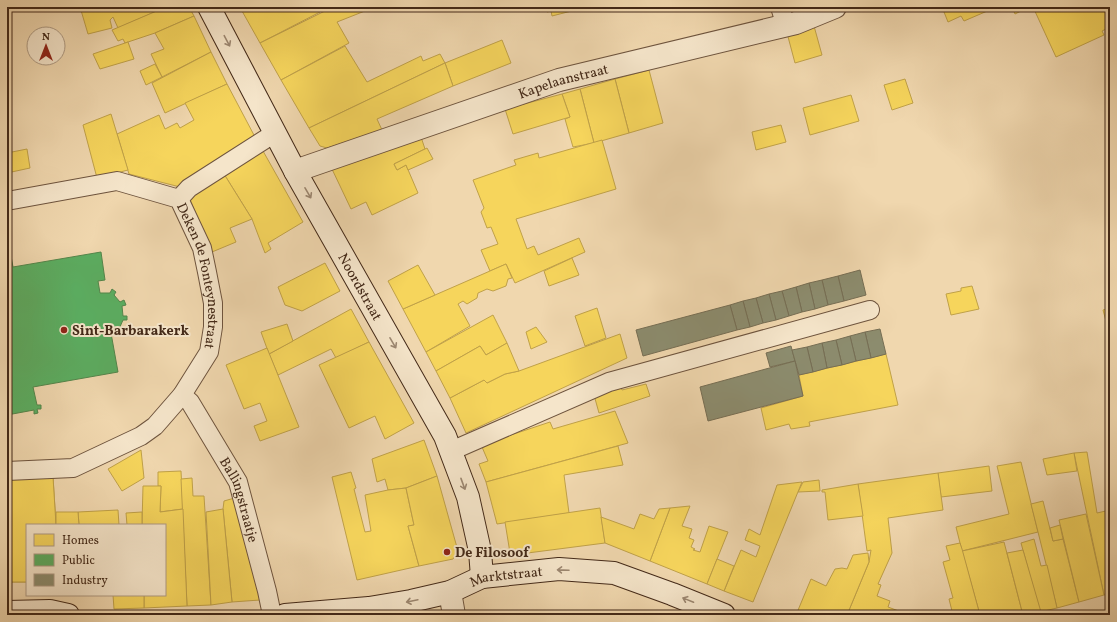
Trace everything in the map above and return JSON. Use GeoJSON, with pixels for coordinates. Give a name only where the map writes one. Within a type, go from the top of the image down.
{"type":"FeatureCollection","features":[{"type":"Feature","properties":{"kind":"street","name":"Noordstraat"},"geometry":{"type":"LineString","coordinates":[[208,7],[275,133],[445,436],[468,497],[480,551],[482,577]]}},
{"type":"Feature","properties":{"kind":"street","name":"Kapelaanstraat"},"geometry":{"type":"LineString","coordinates":[[296,171],[559,80],[783,16],[835,7]]}},
{"type":"Feature","properties":{"kind":"street","name":"Marktstraat"},"geometry":{"type":"LineString","coordinates":[[285,615],[369,608],[411,601],[450,592],[482,577],[559,569],[614,573],[724,615]]}},
{"type":"Feature","properties":{"kind":"street"},"geometry":{"type":"LineString","coordinates":[[450,592],[454,615]]}},
{"type":"Feature","properties":{"kind":"street"},"geometry":{"type":"LineString","coordinates":[[7,612],[50,611],[68,615]]}},
{"type":"Feature","properties":{"kind":"lane"},"geometry":{"type":"LineString","coordinates":[[179,199],[189,188],[275,133]]}},
{"type":"Feature","properties":{"kind":"lane","name":"Deken de Fonteynestraat"},"geometry":{"type":"LineString","coordinates":[[7,201],[117,181],[179,199],[202,248],[213,302],[213,327],[209,352],[182,395],[155,426],[141,436],[73,468],[7,471]]}},
{"type":"Feature","properties":{"kind":"lane"},"geometry":{"type":"LineString","coordinates":[[451,451],[609,382],[870,310]]}},
{"type":"Feature","properties":{"kind":"lane","name":"Ballingstraatje"},"geometry":{"type":"LineString","coordinates":[[182,395],[190,402],[238,482],[272,615]]}},
{"type":"Feature","properties":{"kind":"building: Homes"},"geometry":{"type":"Polygon","coordinates":[[[80,7],[166,7],[118,28],[113,17],[110,20],[112,28],[88,34],[80,7]]]}},
{"type":"Feature","properties":{"kind":"building: Homes"},"geometry":{"type":"Polygon","coordinates":[[[166,7],[189,7],[194,16],[155,33],[125,43],[123,39],[118,41],[112,30],[166,7]]]}},
{"type":"Feature","properties":{"kind":"building: Homes"},"geometry":{"type":"Polygon","coordinates":[[[250,7],[317,7],[320,12],[260,43],[242,11],[250,7]]]}},
{"type":"Feature","properties":{"kind":"building: Homes"},"geometry":{"type":"Polygon","coordinates":[[[333,7],[375,7],[337,22],[349,43],[281,80],[260,43],[333,7]]]}},
{"type":"Feature","properties":{"kind":"building: Homes"},"geometry":{"type":"Polygon","coordinates":[[[546,7],[587,7],[552,16],[551,11],[547,12],[546,7]]]}},
{"type":"Feature","properties":{"kind":"building: Homes"},"geometry":{"type":"Polygon","coordinates":[[[942,7],[991,7],[992,9],[964,21],[961,16],[948,22],[942,7]]]}},
{"type":"Feature","properties":{"kind":"building: Homes"},"geometry":{"type":"Polygon","coordinates":[[[1012,7],[1029,7],[1015,14],[1012,7]]]}},
{"type":"Feature","properties":{"kind":"building: Homes"},"geometry":{"type":"Polygon","coordinates":[[[1033,7],[1110,7],[1110,32],[1108,28],[1102,31],[1104,35],[1056,57],[1033,7]]]}},
{"type":"Feature","properties":{"kind":"building: Homes"},"geometry":{"type":"Polygon","coordinates":[[[194,16],[211,52],[162,77],[151,54],[164,49],[155,33],[194,16]]]}},
{"type":"Feature","properties":{"kind":"building: Homes"},"geometry":{"type":"Polygon","coordinates":[[[814,26],[822,55],[795,63],[787,33],[814,26]]]}},
{"type":"Feature","properties":{"kind":"building: Homes"},"geometry":{"type":"Polygon","coordinates":[[[502,40],[511,63],[453,86],[445,63],[502,40]]]}},
{"type":"Feature","properties":{"kind":"building: Homes"},"geometry":{"type":"Polygon","coordinates":[[[128,42],[134,59],[100,69],[93,54],[128,42]]]}},
{"type":"Feature","properties":{"kind":"building: Homes"},"geometry":{"type":"Polygon","coordinates":[[[345,46],[367,82],[421,56],[423,61],[440,54],[445,63],[309,128],[281,80],[345,46]]]}},
{"type":"Feature","properties":{"kind":"building: Homes"},"geometry":{"type":"Polygon","coordinates":[[[211,52],[227,84],[165,113],[152,83],[211,52]]]}},
{"type":"Feature","properties":{"kind":"building: Homes"},"geometry":{"type":"Polygon","coordinates":[[[445,63],[453,86],[377,119],[382,130],[327,148],[320,146],[309,128],[445,63]]]}},
{"type":"Feature","properties":{"kind":"building: Homes"},"geometry":{"type":"Polygon","coordinates":[[[155,64],[162,77],[146,85],[140,71],[155,64]]]}},
{"type":"Feature","properties":{"kind":"building: Homes"},"geometry":{"type":"Polygon","coordinates":[[[649,70],[663,123],[629,133],[615,79],[649,70]]]}},
{"type":"Feature","properties":{"kind":"building: Homes"},"geometry":{"type":"Polygon","coordinates":[[[615,79],[629,133],[594,143],[580,89],[615,79]]]}},
{"type":"Feature","properties":{"kind":"building: Homes"},"geometry":{"type":"Polygon","coordinates":[[[905,79],[913,103],[892,110],[884,85],[905,79]]]}},
{"type":"Feature","properties":{"kind":"building: Homes"},"geometry":{"type":"Polygon","coordinates":[[[227,84],[255,137],[180,187],[129,174],[117,134],[159,115],[165,129],[177,123],[180,128],[194,120],[185,103],[227,84]]]}},
{"type":"Feature","properties":{"kind":"building: Homes"},"geometry":{"type":"Polygon","coordinates":[[[580,89],[594,143],[573,147],[565,119],[570,117],[562,94],[580,89]]]}},
{"type":"Feature","properties":{"kind":"building: Homes"},"geometry":{"type":"Polygon","coordinates":[[[562,94],[570,117],[513,134],[505,109],[562,94]]]}},
{"type":"Feature","properties":{"kind":"building: Homes"},"geometry":{"type":"Polygon","coordinates":[[[851,95],[859,121],[810,135],[803,108],[851,95]]]}},
{"type":"Feature","properties":{"kind":"building: Homes"},"geometry":{"type":"Polygon","coordinates":[[[111,114],[128,170],[97,178],[83,125],[111,114]]]}},
{"type":"Feature","properties":{"kind":"building: Homes"},"geometry":{"type":"Polygon","coordinates":[[[781,125],[786,142],[756,150],[752,132],[781,125]]]}},
{"type":"Feature","properties":{"kind":"building: Homes"},"geometry":{"type":"Polygon","coordinates":[[[420,134],[425,149],[394,164],[397,170],[406,165],[418,193],[372,215],[366,202],[351,209],[331,167],[420,134]]]}},
{"type":"Feature","properties":{"kind":"building: Homes"},"geometry":{"type":"Polygon","coordinates":[[[602,140],[616,189],[516,219],[527,249],[534,246],[538,255],[579,238],[585,252],[515,283],[506,264],[490,271],[481,250],[498,244],[491,227],[487,228],[481,212],[484,208],[473,180],[516,165],[514,160],[538,153],[539,158],[602,140]]]}},
{"type":"Feature","properties":{"kind":"building: Homes"},"geometry":{"type":"Polygon","coordinates":[[[427,148],[433,159],[408,170],[406,165],[397,170],[394,164],[427,148]]]}},
{"type":"Feature","properties":{"kind":"building: Homes"},"geometry":{"type":"Polygon","coordinates":[[[27,149],[30,168],[7,173],[7,153],[27,149]]]}},
{"type":"Feature","properties":{"kind":"building: Homes"},"geometry":{"type":"Polygon","coordinates":[[[263,151],[303,222],[268,243],[271,249],[265,253],[252,219],[224,174],[263,151]]]}},
{"type":"Feature","properties":{"kind":"building: Homes"},"geometry":{"type":"Polygon","coordinates":[[[224,174],[252,219],[230,228],[236,242],[212,252],[189,197],[224,174]]]}},
{"type":"Feature","properties":{"kind":"building: Homes"},"geometry":{"type":"Polygon","coordinates":[[[572,258],[579,275],[549,286],[544,271],[572,258]]]}},
{"type":"Feature","properties":{"kind":"building: Homes"},"geometry":{"type":"Polygon","coordinates":[[[325,263],[340,291],[302,311],[285,305],[278,287],[325,263]]]}},
{"type":"Feature","properties":{"kind":"building: Homes"},"geometry":{"type":"Polygon","coordinates":[[[506,264],[512,278],[508,279],[506,286],[493,291],[487,289],[478,293],[477,298],[467,304],[463,301],[458,304],[470,326],[426,352],[403,309],[506,264]]]}},
{"type":"Feature","properties":{"kind":"building: Homes"},"geometry":{"type":"Polygon","coordinates":[[[418,265],[435,295],[403,309],[388,281],[418,265]]]}},
{"type":"Feature","properties":{"kind":"building: Homes"},"geometry":{"type":"Polygon","coordinates":[[[972,286],[979,309],[951,315],[946,294],[961,291],[961,288],[972,286]]]}},
{"type":"Feature","properties":{"kind":"building: Homes"},"geometry":{"type":"Polygon","coordinates":[[[597,308],[606,338],[585,346],[575,316],[597,308]]]}},
{"type":"Feature","properties":{"kind":"building: Homes"},"geometry":{"type":"Polygon","coordinates":[[[1110,308],[1110,336],[1103,310],[1110,308]]]}},
{"type":"Feature","properties":{"kind":"building: Homes"},"geometry":{"type":"Polygon","coordinates":[[[351,309],[369,342],[336,358],[331,349],[278,375],[269,354],[351,309]]]}},
{"type":"Feature","properties":{"kind":"building: Homes"},"geometry":{"type":"Polygon","coordinates":[[[493,315],[507,343],[486,355],[480,346],[436,371],[426,352],[493,315]]]}},
{"type":"Feature","properties":{"kind":"building: Homes"},"geometry":{"type":"Polygon","coordinates":[[[287,324],[293,341],[269,354],[261,332],[287,324]]]}},
{"type":"Feature","properties":{"kind":"building: Homes"},"geometry":{"type":"Polygon","coordinates":[[[536,327],[547,342],[531,349],[526,332],[536,327]]]}},
{"type":"Feature","properties":{"kind":"building: Homes"},"geometry":{"type":"Polygon","coordinates":[[[620,334],[627,358],[466,433],[450,398],[484,380],[487,383],[505,374],[519,371],[620,334]]]}},
{"type":"Feature","properties":{"kind":"building: Homes"},"geometry":{"type":"Polygon","coordinates":[[[369,342],[414,423],[385,439],[375,416],[349,428],[319,365],[369,342]]]}},
{"type":"Feature","properties":{"kind":"building: Homes"},"geometry":{"type":"Polygon","coordinates":[[[507,343],[519,371],[505,374],[487,383],[484,380],[450,398],[436,371],[480,346],[486,355],[507,343]]]}},
{"type":"Feature","properties":{"kind":"building: Homes"},"geometry":{"type":"Polygon","coordinates":[[[267,348],[299,427],[260,441],[254,426],[267,421],[260,403],[244,409],[226,365],[267,348]]]}},
{"type":"Feature","properties":{"kind":"building: Homes"},"geometry":{"type":"Polygon","coordinates":[[[886,354],[898,405],[809,422],[810,426],[791,429],[789,424],[766,430],[761,408],[803,396],[799,375],[886,354]]]}},
{"type":"Feature","properties":{"kind":"building: Homes"},"geometry":{"type":"Polygon","coordinates":[[[646,384],[650,396],[599,413],[594,395],[620,386],[622,390],[646,384]]]}},
{"type":"Feature","properties":{"kind":"building: Homes"},"geometry":{"type":"Polygon","coordinates":[[[615,411],[628,443],[486,482],[479,464],[488,461],[482,447],[502,438],[550,422],[553,429],[615,411]]]}},
{"type":"Feature","properties":{"kind":"building: Homes"},"geometry":{"type":"Polygon","coordinates":[[[424,440],[437,476],[406,488],[388,490],[385,479],[377,482],[372,459],[424,440]]]}},
{"type":"Feature","properties":{"kind":"building: Homes"},"geometry":{"type":"Polygon","coordinates":[[[618,446],[623,465],[564,475],[569,513],[497,524],[486,482],[618,446]]]}},
{"type":"Feature","properties":{"kind":"building: Homes"},"geometry":{"type":"Polygon","coordinates":[[[141,450],[144,478],[122,491],[108,469],[141,450]]]}},
{"type":"Feature","properties":{"kind":"building: Homes"},"geometry":{"type":"Polygon","coordinates":[[[1087,452],[1097,513],[1110,510],[1110,594],[1104,595],[1074,453],[1087,452]]]}},
{"type":"Feature","properties":{"kind":"building: Homes"},"geometry":{"type":"Polygon","coordinates":[[[1074,453],[1077,471],[1047,475],[1043,459],[1074,453]]]}},
{"type":"Feature","properties":{"kind":"building: Homes"},"geometry":{"type":"Polygon","coordinates":[[[1021,462],[1038,532],[962,551],[956,527],[1009,514],[997,466],[1021,462]]]}},
{"type":"Feature","properties":{"kind":"building: Homes"},"geometry":{"type":"Polygon","coordinates":[[[1110,465],[1110,491],[1106,466],[1110,465]]]}},
{"type":"Feature","properties":{"kind":"building: Homes"},"geometry":{"type":"Polygon","coordinates":[[[989,466],[992,491],[941,497],[938,473],[989,466]]]}},
{"type":"Feature","properties":{"kind":"building: Homes"},"geometry":{"type":"Polygon","coordinates":[[[181,471],[183,509],[160,512],[161,486],[158,486],[158,472],[181,471]]]}},
{"type":"Feature","properties":{"kind":"building: Homes"},"geometry":{"type":"Polygon","coordinates":[[[351,472],[356,488],[354,489],[365,532],[371,531],[365,495],[406,488],[414,525],[408,526],[419,566],[357,580],[332,477],[351,472]]]}},
{"type":"Feature","properties":{"kind":"building: Homes"},"geometry":{"type":"Polygon","coordinates":[[[938,473],[943,510],[888,518],[892,553],[878,584],[881,585],[877,596],[890,601],[888,607],[904,613],[903,615],[847,615],[869,562],[871,550],[867,551],[858,484],[938,473]]]}},
{"type":"Feature","properties":{"kind":"building: Homes"},"geometry":{"type":"Polygon","coordinates":[[[437,476],[458,551],[453,559],[419,566],[408,526],[414,525],[406,488],[437,476]]]}},
{"type":"Feature","properties":{"kind":"building: Homes"},"geometry":{"type":"Polygon","coordinates":[[[53,477],[56,524],[34,524],[32,503],[10,505],[12,549],[26,548],[26,582],[7,582],[7,480],[53,477]]]}},
{"type":"Feature","properties":{"kind":"building: Homes"},"geometry":{"type":"Polygon","coordinates":[[[53,477],[56,524],[26,524],[26,582],[7,582],[7,480],[53,477]]]}},
{"type":"Feature","properties":{"kind":"building: Homes"},"geometry":{"type":"Polygon","coordinates":[[[192,478],[193,496],[204,496],[211,605],[187,606],[181,479],[192,478]]]}},
{"type":"Feature","properties":{"kind":"building: Homes"},"geometry":{"type":"Polygon","coordinates":[[[819,480],[820,491],[798,492],[803,482],[819,480]]]}},
{"type":"Feature","properties":{"kind":"building: Homes"},"geometry":{"type":"Polygon","coordinates":[[[802,482],[753,602],[724,591],[741,550],[756,557],[760,546],[745,540],[749,529],[760,535],[777,485],[802,482]]]}},
{"type":"Feature","properties":{"kind":"building: Homes"},"geometry":{"type":"Polygon","coordinates":[[[858,484],[863,516],[828,520],[825,492],[822,492],[822,490],[858,484]]]}},
{"type":"Feature","properties":{"kind":"building: Homes"},"geometry":{"type":"Polygon","coordinates":[[[143,486],[161,486],[160,512],[183,509],[187,606],[144,608],[144,596],[166,596],[166,524],[142,524],[143,486]]]}},
{"type":"Feature","properties":{"kind":"building: Homes"},"geometry":{"type":"Polygon","coordinates":[[[238,497],[260,600],[232,602],[223,509],[224,501],[238,497]]]}},
{"type":"Feature","properties":{"kind":"building: Homes"},"geometry":{"type":"Polygon","coordinates":[[[1043,501],[1053,541],[1063,539],[1079,602],[1057,608],[1031,504],[1043,501]]]}},
{"type":"Feature","properties":{"kind":"building: Homes"},"geometry":{"type":"Polygon","coordinates":[[[690,506],[682,526],[692,529],[689,538],[694,540],[691,547],[695,549],[693,550],[700,552],[709,526],[728,532],[707,584],[650,561],[670,508],[690,506]]]}},
{"type":"Feature","properties":{"kind":"building: Homes"},"geometry":{"type":"Polygon","coordinates":[[[600,508],[605,543],[512,555],[510,553],[505,522],[600,508]]]}},
{"type":"Feature","properties":{"kind":"building: Homes"},"geometry":{"type":"Polygon","coordinates":[[[670,508],[650,561],[605,543],[601,517],[634,529],[640,514],[654,519],[659,509],[670,508]]]}},
{"type":"Feature","properties":{"kind":"building: Homes"},"geometry":{"type":"Polygon","coordinates":[[[223,509],[232,602],[211,605],[206,512],[223,509]]]}},
{"type":"Feature","properties":{"kind":"building: Homes"},"geometry":{"type":"Polygon","coordinates":[[[118,510],[119,524],[79,524],[78,512],[118,510]]]}},
{"type":"Feature","properties":{"kind":"building: Homes"},"geometry":{"type":"Polygon","coordinates":[[[56,512],[78,512],[79,524],[56,524],[56,512]]]}},
{"type":"Feature","properties":{"kind":"building: Homes"},"geometry":{"type":"Polygon","coordinates":[[[142,512],[142,524],[127,524],[126,513],[142,512]]]}},
{"type":"Feature","properties":{"kind":"building: Homes"},"geometry":{"type":"Polygon","coordinates":[[[1086,514],[1104,595],[1079,602],[1059,520],[1086,514]]]}},
{"type":"Feature","properties":{"kind":"building: Homes"},"geometry":{"type":"Polygon","coordinates":[[[1060,525],[1063,539],[1053,541],[1050,528],[1060,525]]]}},
{"type":"Feature","properties":{"kind":"building: Homes"},"geometry":{"type":"Polygon","coordinates":[[[1034,539],[1041,566],[1047,565],[1057,608],[1040,612],[1021,543],[1034,539]]]}},
{"type":"Feature","properties":{"kind":"building: Homes"},"geometry":{"type":"Polygon","coordinates":[[[1004,542],[1023,615],[980,615],[962,551],[1004,542]]]}},
{"type":"Feature","properties":{"kind":"building: Homes"},"geometry":{"type":"Polygon","coordinates":[[[960,543],[980,615],[953,615],[949,599],[953,598],[943,562],[950,560],[946,546],[960,543]]]}},
{"type":"Feature","properties":{"kind":"building: Homes"},"geometry":{"type":"Polygon","coordinates":[[[1023,550],[1041,612],[1029,615],[1023,615],[1007,553],[1023,550]]]}},
{"type":"Feature","properties":{"kind":"building: Homes"},"geometry":{"type":"Polygon","coordinates":[[[868,553],[869,562],[847,615],[796,615],[811,579],[826,586],[835,569],[847,569],[853,555],[868,553]]]}},
{"type":"Feature","properties":{"kind":"building: Homes"},"geometry":{"type":"Polygon","coordinates":[[[717,559],[734,566],[724,591],[707,584],[717,559]]]}},
{"type":"Feature","properties":{"kind":"building: Homes"},"geometry":{"type":"Polygon","coordinates":[[[113,596],[144,596],[144,608],[114,609],[113,596]]]}},
{"type":"Feature","properties":{"kind":"building: Public","name":"Sint-Barbarakerk"},"geometry":{"type":"Polygon","coordinates":[[[9,245],[13,267],[101,252],[105,280],[98,281],[100,293],[110,293],[112,289],[116,292],[114,295],[120,302],[124,300],[126,305],[122,306],[123,316],[127,316],[127,320],[123,320],[119,329],[122,332],[118,335],[116,331],[111,333],[118,372],[33,387],[37,405],[41,405],[41,409],[37,409],[38,413],[34,414],[34,410],[7,415],[7,246],[9,245]]]}},
{"type":"Feature","properties":{"kind":"building: Industry"},"geometry":{"type":"Polygon","coordinates":[[[860,270],[866,295],[844,301],[838,276],[860,270]]]}},
{"type":"Feature","properties":{"kind":"building: Industry"},"geometry":{"type":"Polygon","coordinates":[[[838,276],[844,301],[828,305],[822,280],[838,276]]]}},
{"type":"Feature","properties":{"kind":"building: Industry"},"geometry":{"type":"Polygon","coordinates":[[[822,280],[828,305],[815,309],[809,283],[822,280]]]}},
{"type":"Feature","properties":{"kind":"building: Industry"},"geometry":{"type":"Polygon","coordinates":[[[809,283],[815,309],[802,312],[796,287],[809,283]]]}},
{"type":"Feature","properties":{"kind":"building: Industry"},"geometry":{"type":"Polygon","coordinates":[[[796,287],[802,312],[789,316],[782,291],[796,287]]]}},
{"type":"Feature","properties":{"kind":"building: Industry"},"geometry":{"type":"Polygon","coordinates":[[[782,291],[789,316],[776,320],[769,294],[782,291]]]}},
{"type":"Feature","properties":{"kind":"building: Industry"},"geometry":{"type":"Polygon","coordinates":[[[769,294],[776,320],[763,323],[756,298],[769,294]]]}},
{"type":"Feature","properties":{"kind":"building: Industry"},"geometry":{"type":"Polygon","coordinates":[[[756,298],[763,323],[750,327],[743,301],[756,298]]]}},
{"type":"Feature","properties":{"kind":"building: Industry"},"geometry":{"type":"Polygon","coordinates":[[[743,301],[750,327],[737,330],[730,305],[743,301]]]}},
{"type":"Feature","properties":{"kind":"building: Industry"},"geometry":{"type":"Polygon","coordinates":[[[730,305],[737,330],[643,356],[636,330],[730,305]]]}},
{"type":"Feature","properties":{"kind":"building: Industry"},"geometry":{"type":"Polygon","coordinates":[[[880,329],[886,354],[871,358],[865,332],[880,329]]]}},
{"type":"Feature","properties":{"kind":"building: Industry"},"geometry":{"type":"Polygon","coordinates":[[[865,332],[871,358],[856,361],[850,336],[865,332]]]}},
{"type":"Feature","properties":{"kind":"building: Industry"},"geometry":{"type":"Polygon","coordinates":[[[850,336],[856,361],[842,365],[836,340],[850,336]]]}},
{"type":"Feature","properties":{"kind":"building: Industry"},"geometry":{"type":"Polygon","coordinates":[[[836,340],[842,365],[827,368],[822,343],[836,340]]]}},
{"type":"Feature","properties":{"kind":"building: Industry"},"geometry":{"type":"Polygon","coordinates":[[[822,343],[827,368],[813,372],[807,347],[822,343]]]}},
{"type":"Feature","properties":{"kind":"building: Industry"},"geometry":{"type":"Polygon","coordinates":[[[791,346],[795,361],[770,367],[766,353],[791,346]]]}},
{"type":"Feature","properties":{"kind":"building: Industry"},"geometry":{"type":"Polygon","coordinates":[[[807,347],[813,372],[799,375],[792,350],[807,347]]]}},
{"type":"Feature","properties":{"kind":"building: Industry"},"geometry":{"type":"Polygon","coordinates":[[[795,361],[803,396],[708,421],[700,387],[795,361]]]}},
{"type":"Feature","properties":{"kind":"place","name":"Sint-Barbarakerk"},"geometry":{"type":"Point","coordinates":[64,330]}},
{"type":"Feature","properties":{"kind":"place","name":"De Filosoof"},"geometry":{"type":"Point","coordinates":[447,552]}}]}
